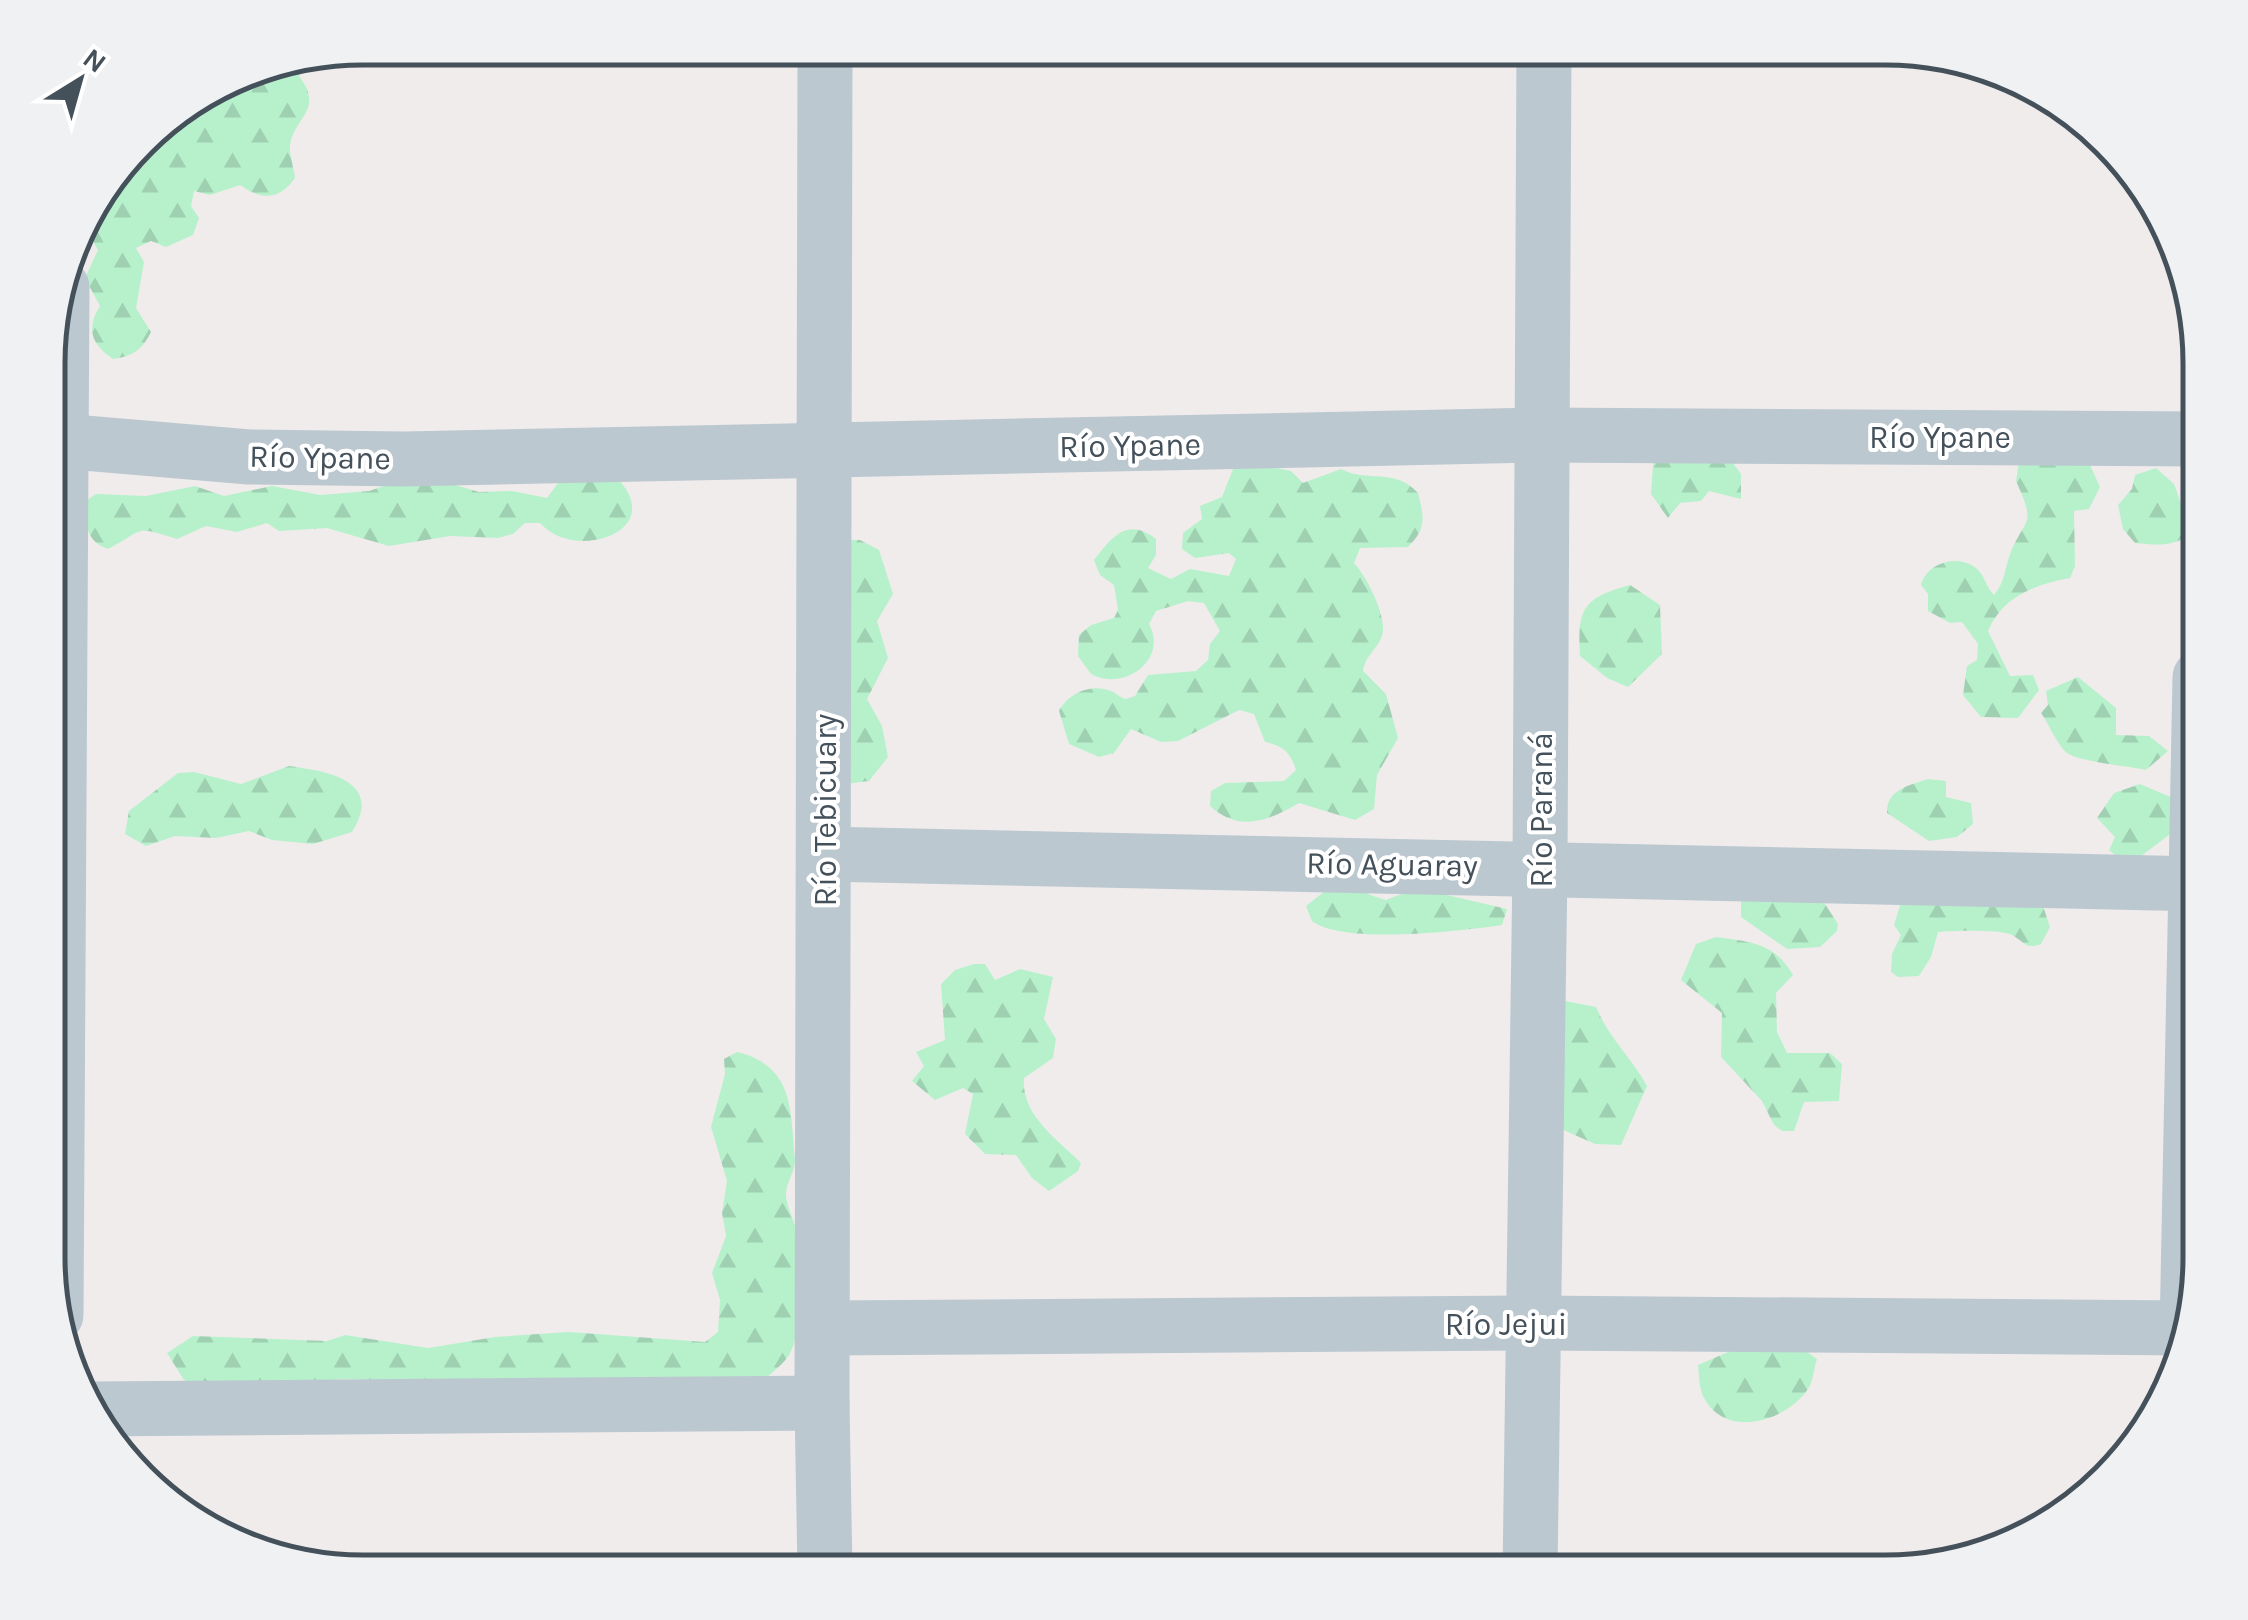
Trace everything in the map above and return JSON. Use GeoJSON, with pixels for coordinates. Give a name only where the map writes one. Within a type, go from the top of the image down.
{"type":"FeatureCollection","features":[{"type":"Feature","properties":{"kind":"street","name":"Río Tebicuary"},"geometry":{"type":"LineString","coordinates":[[825,66],[822,1403],[826,1554]]}},
{"type":"Feature","properties":{"kind":"street","name":"Río Paraná"},"geometry":{"type":"LineString","coordinates":[[1530,1555],[1540,867],[1544,66]]}},
{"type":"Feature","properties":{"kind":"street","name":"Río Ypane"},"geometry":{"type":"LineString","coordinates":[[65,442],[249,457],[824,452],[1542,435],[2182,439]]}},
{"type":"Feature","properties":{"kind":"street","name":"Río Aguaray"},"geometry":{"type":"LineString","coordinates":[[825,854],[2182,884]]}},
{"type":"Feature","properties":{"kind":"street","name":"Río Jejui"},"geometry":{"type":"LineString","coordinates":[[825,1328],[1535,1324],[2174,1330]]}},
{"type":"Feature","properties":{"kind":"street"},"geometry":{"type":"LineString","coordinates":[[107,1409],[822,1403]]}},
{"type":"Feature","properties":{"kind":"green space"},"geometry":{"type":"Polygon","coordinates":[[[300,72],[309,105],[290,145],[295,178],[283,191],[269,196],[240,185],[210,195],[194,191],[191,206],[199,218],[193,235],[166,247],[151,241],[136,248],[144,262],[136,308],[151,332],[136,351],[113,359],[100,348],[92,329],[100,306],[85,278],[98,250],[92,240],[115,197],[167,139],[197,115],[231,96],[300,72]]]}},
{"type":"Feature","properties":{"kind":"green space"},"geometry":{"type":"Polygon","coordinates":[[[1654,451],[1733,463],[1741,474],[1741,499],[1709,491],[1701,501],[1680,503],[1668,518],[1651,494],[1654,451]]]}},
{"type":"Feature","properties":{"kind":"green space"},"geometry":{"type":"Polygon","coordinates":[[[2086,456],[2100,487],[2089,509],[2074,511],[2075,566],[2070,578],[2021,594],[2002,609],[1988,631],[2010,676],[2033,675],[2039,690],[2018,718],[1981,717],[1963,695],[1967,666],[1977,660],[1978,644],[1962,622],[1950,623],[1928,611],[1928,594],[1921,585],[1936,566],[1960,561],[1979,571],[1994,595],[2026,522],[2026,507],[2016,481],[2019,462],[2086,456]]]}},
{"type":"Feature","properties":{"kind":"green space"},"geometry":{"type":"Polygon","coordinates":[[[1272,467],[1291,471],[1303,483],[1341,469],[1400,480],[1418,493],[1420,501],[1421,528],[1408,547],[1360,548],[1354,563],[1375,598],[1383,628],[1363,671],[1386,694],[1398,738],[1377,775],[1374,809],[1355,820],[1299,803],[1265,819],[1243,822],[1210,806],[1211,791],[1225,783],[1284,781],[1296,770],[1285,751],[1265,742],[1254,714],[1239,710],[1178,741],[1161,742],[1131,729],[1114,753],[1099,757],[1069,744],[1059,711],[1080,692],[1103,689],[1126,699],[1135,696],[1148,675],[1196,671],[1208,660],[1210,644],[1220,631],[1204,603],[1188,601],[1156,611],[1149,624],[1153,650],[1139,670],[1116,679],[1091,674],[1078,656],[1079,635],[1091,625],[1114,618],[1118,610],[1114,585],[1100,575],[1094,560],[1121,532],[1137,530],[1156,539],[1156,555],[1148,568],[1171,579],[1190,569],[1229,576],[1236,559],[1229,553],[1195,558],[1182,549],[1183,533],[1202,519],[1200,506],[1222,497],[1233,469],[1272,467]]]}},
{"type":"Feature","properties":{"kind":"green space"},"geometry":{"type":"Polygon","coordinates":[[[2156,468],[2174,484],[2182,507],[2182,538],[2158,545],[2135,543],[2123,529],[2118,505],[2132,489],[2135,475],[2156,468]]]}},
{"type":"Feature","properties":{"kind":"green space"},"geometry":{"type":"Polygon","coordinates":[[[616,477],[630,496],[632,513],[625,526],[594,540],[574,540],[556,535],[540,523],[525,523],[513,534],[498,538],[450,536],[389,546],[327,528],[279,531],[267,523],[237,532],[206,526],[177,539],[140,531],[108,549],[91,536],[84,502],[96,494],[146,496],[195,486],[224,496],[272,486],[320,495],[369,491],[399,481],[432,478],[479,492],[512,491],[547,498],[558,483],[616,477]]]}},
{"type":"Feature","properties":{"kind":"green space"},"geometry":{"type":"Polygon","coordinates":[[[847,540],[860,540],[879,550],[893,594],[877,621],[888,658],[867,699],[882,726],[888,757],[869,781],[845,784],[847,540]]]}},
{"type":"Feature","properties":{"kind":"green space"},"geometry":{"type":"Polygon","coordinates":[[[1630,585],[1660,605],[1662,654],[1628,687],[1607,678],[1580,656],[1579,640],[1586,607],[1602,595],[1630,585]]]}},
{"type":"Feature","properties":{"kind":"green space"},"geometry":{"type":"Polygon","coordinates":[[[2078,677],[2116,708],[2116,735],[2149,736],[2168,751],[2146,770],[2067,753],[2041,713],[2048,705],[2046,691],[2078,677]]]}},
{"type":"Feature","properties":{"kind":"green space"},"geometry":{"type":"Polygon","coordinates":[[[289,766],[334,775],[356,790],[361,800],[360,814],[352,832],[313,844],[272,840],[249,831],[216,838],[175,836],[146,846],[125,834],[129,811],[178,773],[194,772],[241,784],[289,766]]]}},
{"type":"Feature","properties":{"kind":"green space"},"geometry":{"type":"Polygon","coordinates":[[[1928,779],[1946,781],[1946,797],[1971,803],[1973,824],[1957,837],[1929,841],[1887,813],[1895,793],[1928,779]]]}},
{"type":"Feature","properties":{"kind":"green space"},"geometry":{"type":"Polygon","coordinates":[[[2140,784],[2173,798],[2173,832],[2128,866],[2109,850],[2115,837],[2097,818],[2114,793],[2140,784]]]}},
{"type":"Feature","properties":{"kind":"green space"},"geometry":{"type":"Polygon","coordinates":[[[1344,876],[1370,895],[1386,900],[1417,888],[1507,909],[1502,925],[1432,933],[1349,933],[1312,921],[1306,906],[1344,876]]]}},
{"type":"Feature","properties":{"kind":"green space"},"geometry":{"type":"Polygon","coordinates":[[[1902,899],[2043,906],[2050,927],[2041,944],[2032,946],[2006,933],[1938,932],[1931,957],[1919,976],[1898,977],[1891,972],[1892,954],[1901,935],[1894,925],[1902,899]]]}},
{"type":"Feature","properties":{"kind":"green space"},"geometry":{"type":"Polygon","coordinates":[[[1741,900],[1823,901],[1838,924],[1837,931],[1820,947],[1787,949],[1741,917],[1741,900]]]}},
{"type":"Feature","properties":{"kind":"green space"},"geometry":{"type":"Polygon","coordinates":[[[1716,937],[1769,950],[1793,975],[1776,993],[1777,1032],[1787,1053],[1830,1053],[1842,1064],[1839,1101],[1804,1102],[1794,1131],[1782,1131],[1774,1125],[1762,1101],[1721,1057],[1722,1013],[1681,980],[1696,944],[1716,937]]]}},
{"type":"Feature","properties":{"kind":"green space"},"geometry":{"type":"Polygon","coordinates":[[[985,964],[995,980],[1020,969],[1053,977],[1044,1019],[1056,1039],[1053,1058],[1024,1078],[1025,1091],[1034,1115],[1081,1163],[1078,1171],[1049,1191],[1032,1178],[1016,1155],[985,1154],[965,1134],[973,1094],[963,1088],[935,1100],[912,1081],[924,1066],[916,1052],[945,1040],[941,984],[955,970],[985,964]]]}},
{"type":"Feature","properties":{"kind":"green space"},"geometry":{"type":"Polygon","coordinates":[[[1565,1001],[1596,1007],[1647,1086],[1621,1145],[1595,1144],[1559,1128],[1565,1001]]]}},
{"type":"Feature","properties":{"kind":"green space"},"geometry":{"type":"Polygon","coordinates":[[[737,1052],[756,1059],[780,1079],[792,1124],[795,1164],[786,1196],[797,1239],[800,1310],[789,1355],[767,1377],[502,1383],[344,1379],[217,1391],[184,1380],[167,1353],[193,1336],[327,1341],[345,1335],[428,1348],[495,1337],[569,1332],[705,1342],[718,1332],[720,1300],[712,1273],[726,1236],[722,1213],[727,1181],[711,1127],[725,1074],[724,1059],[737,1052]]]}},
{"type":"Feature","properties":{"kind":"green space"},"geometry":{"type":"Polygon","coordinates":[[[1756,1340],[1790,1340],[1817,1359],[1811,1383],[1798,1401],[1771,1417],[1740,1422],[1725,1418],[1703,1396],[1698,1365],[1756,1340]]]}}]}
